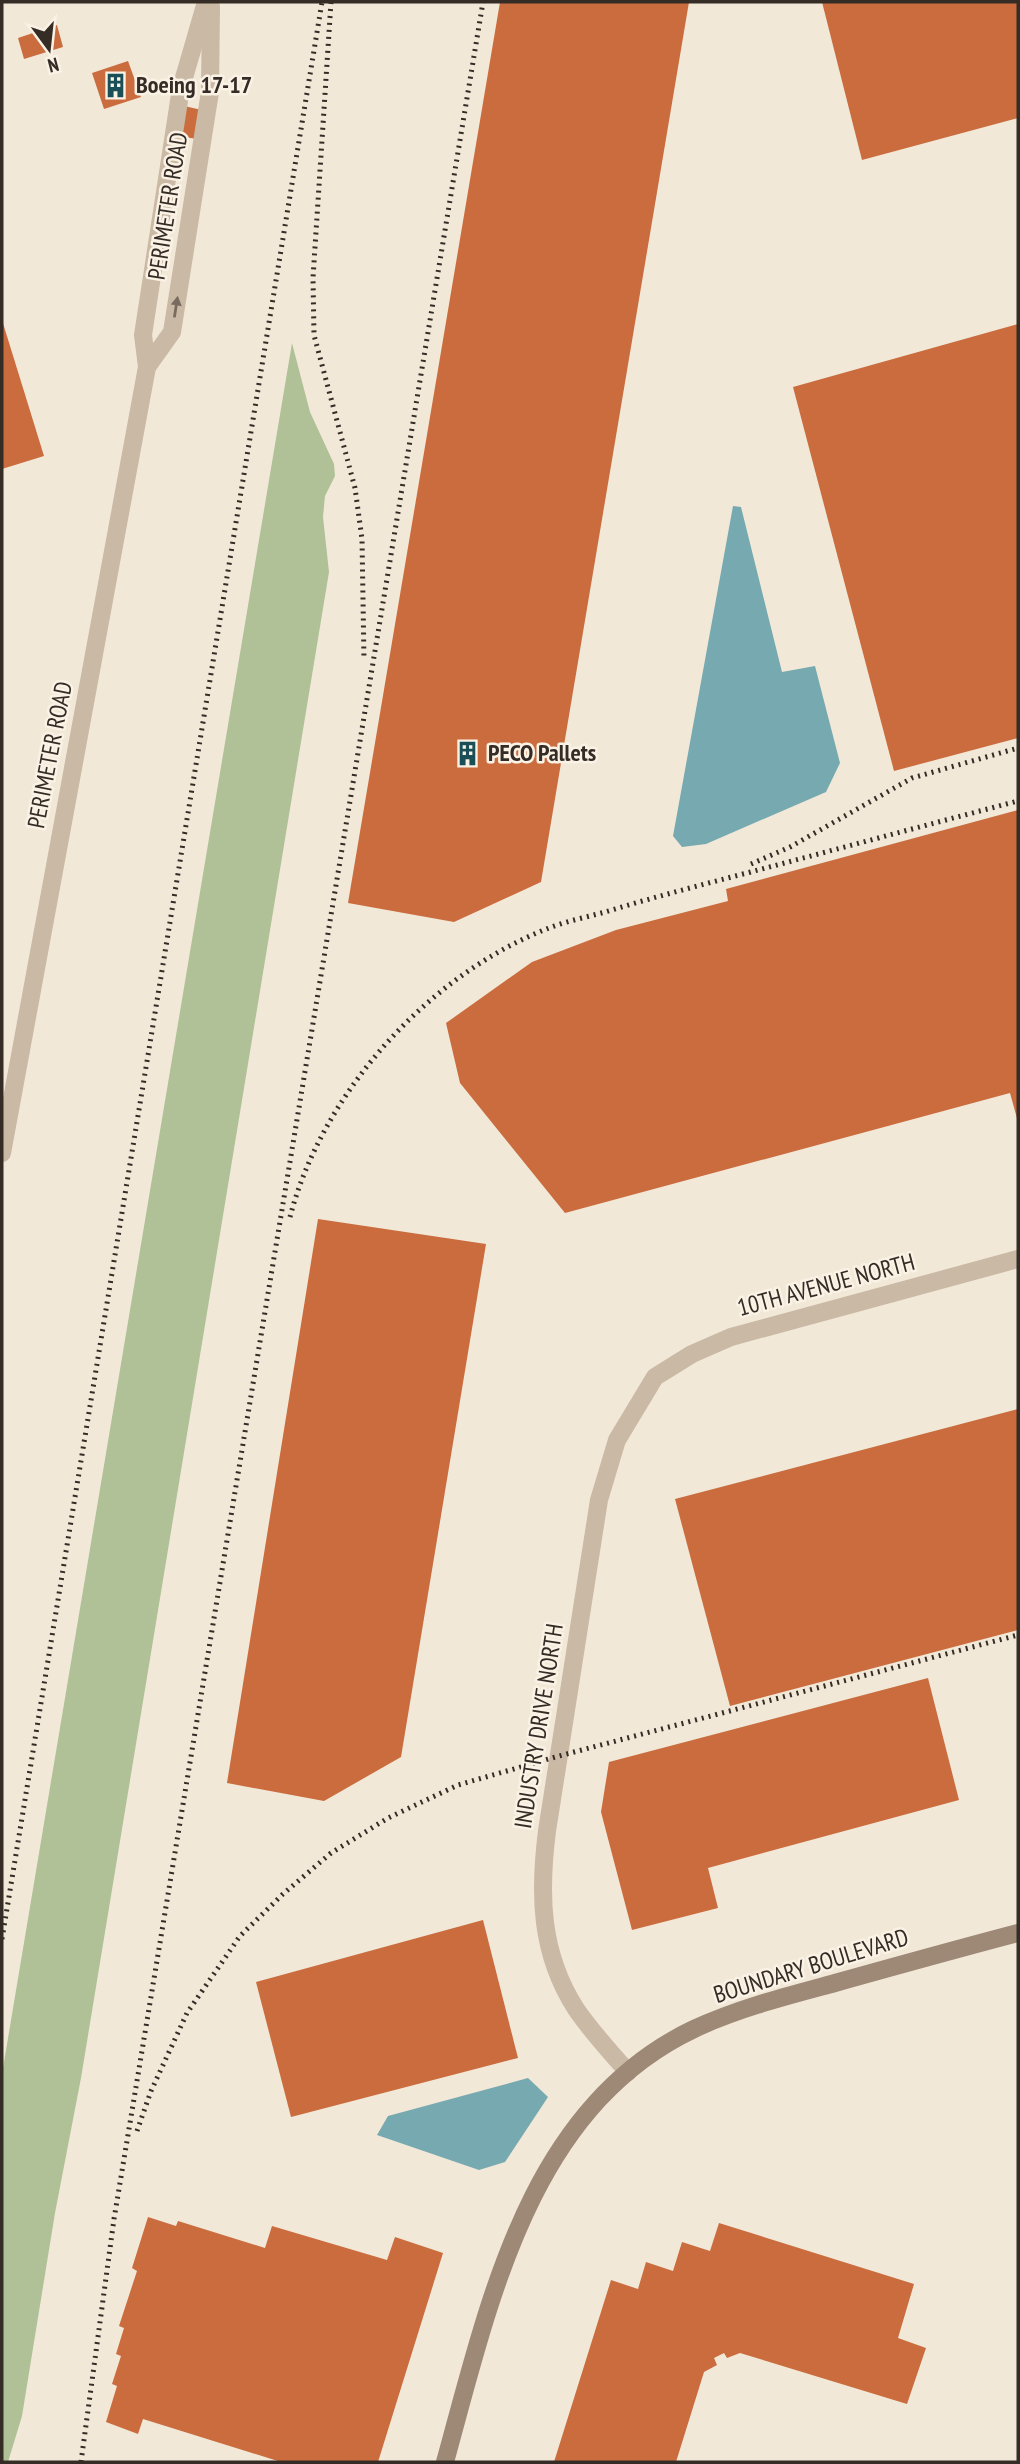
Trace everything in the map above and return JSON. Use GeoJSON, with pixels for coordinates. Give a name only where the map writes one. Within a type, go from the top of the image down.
{"type":"FeatureCollection","features":[{"type":"Feature","properties":{"kind":"street","name":"PERIMETER ROAD"},"geometry":{"type":"LineString","coordinates":[[2,1153],[147,367],[143,335],[181,88],[209,2]]}},
{"type":"Feature","properties":{"kind":"street","name":"PERIMETER ROAD"},"geometry":{"type":"LineString","coordinates":[[147,367],[172,332],[211,92],[209,2]]}},
{"type":"Feature","properties":{"kind":"street","name":"10TH AVENUE NORTH"},"geometry":{"type":"LineString","coordinates":[[655,1377],[692,1354],[731,1337],[1018,1259]]}},
{"type":"Feature","properties":{"kind":"street","name":"INDUSTRY DRIVE NORTH"},"geometry":{"type":"LineString","coordinates":[[628,2072],[601,2041],[567,1994],[551,1954],[542,1886],[547,1830],[599,1500],[617,1440],[655,1377]]}},
{"type":"Feature","properties":{"kind":"street","name":"BOUNDARY BOULEVARD"},"geometry":{"type":"LineString","coordinates":[[445,2462],[501,2270],[538,2184],[559,2148],[582,2118],[628,2072],[662,2046],[726,2015],[789,1995],[1018,1933]]}},
{"type":"Feature","properties":{"kind":"green space"},"geometry":{"type":"Polygon","coordinates":[[[292,343],[310,412],[334,464],[335,476],[325,496],[323,517],[329,572],[81,2078],[55,2213],[22,2416],[8,2462],[2,2462],[2,2074],[292,343]]]}},
{"type":"Feature","properties":{"kind":"water"},"geometry":{"type":"Polygon","coordinates":[[[733,506],[741,507],[782,672],[815,666],[840,763],[826,792],[706,844],[682,847],[673,836],[733,506]]]}},
{"type":"Feature","properties":{"kind":"water"},"geometry":{"type":"Polygon","coordinates":[[[528,2078],[548,2097],[505,2162],[479,2170],[377,2135],[388,2116],[528,2078]]]}},
{"type":"Feature","properties":{"kind":"building"},"geometry":{"type":"Polygon","coordinates":[[[500,2],[689,2],[541,882],[454,922],[348,903],[500,2]]]}},
{"type":"Feature","properties":{"kind":"building"},"geometry":{"type":"Polygon","coordinates":[[[822,2],[1018,2],[1018,118],[862,160],[822,2]]]}},
{"type":"Feature","properties":{"kind":"building"},"geometry":{"type":"Polygon","coordinates":[[[57,25],[63,47],[24,59],[18,38],[57,25]]]}},
{"type":"Feature","properties":{"kind":"building","name":"Boeing 17-17"},"geometry":{"type":"Polygon","coordinates":[[[128,61],[141,97],[104,109],[92,73],[128,61]]]}},
{"type":"Feature","properties":{"kind":"building"},"geometry":{"type":"Polygon","coordinates":[[[184,106],[202,110],[197,139],[178,136],[184,106]]]}},
{"type":"Feature","properties":{"kind":"building"},"geometry":{"type":"Polygon","coordinates":[[[2,320],[44,456],[2,469],[2,320]]]}},
{"type":"Feature","properties":{"kind":"building"},"geometry":{"type":"Polygon","coordinates":[[[1018,324],[1018,738],[894,771],[793,387],[1018,324]]]}},
{"type":"Feature","properties":{"kind":"building"},"geometry":{"type":"Polygon","coordinates":[[[1018,810],[1018,1122],[1010,1093],[565,1213],[460,1083],[446,1023],[532,962],[616,930],[728,901],[726,889],[1018,810]]]}},
{"type":"Feature","properties":{"kind":"building"},"geometry":{"type":"Polygon","coordinates":[[[318,1219],[486,1244],[401,1757],[324,1801],[227,1783],[318,1219]]]}},
{"type":"Feature","properties":{"kind":"building"},"geometry":{"type":"Polygon","coordinates":[[[1018,1409],[1018,1630],[730,1706],[675,1499],[1018,1409]]]}},
{"type":"Feature","properties":{"kind":"building"},"geometry":{"type":"Polygon","coordinates":[[[928,1678],[959,1800],[708,1868],[718,1908],[632,1930],[601,1812],[609,1762],[928,1678]]]}},
{"type":"Feature","properties":{"kind":"building"},"geometry":{"type":"Polygon","coordinates":[[[483,1920],[518,2058],[291,2117],[256,1982],[483,1920]]]}},
{"type":"Feature","properties":{"kind":"building"},"geometry":{"type":"Polygon","coordinates":[[[148,2217],[176,2226],[178,2221],[265,2248],[272,2226],[387,2260],[395,2237],[443,2253],[378,2462],[281,2462],[143,2419],[138,2434],[106,2422],[117,2386],[112,2384],[121,2356],[116,2354],[124,2328],[119,2326],[137,2271],[132,2268],[148,2217]]]}},
{"type":"Feature","properties":{"kind":"building"},"geometry":{"type":"Polygon","coordinates":[[[719,2223],[914,2284],[898,2338],[926,2348],[907,2404],[740,2353],[727,2358],[724,2353],[714,2358],[717,2365],[704,2372],[676,2462],[554,2462],[611,2280],[638,2289],[646,2262],[673,2271],[682,2242],[710,2251],[719,2223]]]}},
{"type":"Feature","properties":{"kind":"railway"},"geometry":{"type":"LineString","coordinates":[[2,1939],[322,2]]}},
{"type":"Feature","properties":{"kind":"railway"},"geometry":{"type":"LineString","coordinates":[[331,2],[313,278],[314,335],[355,488],[362,539],[364,660]]}},
{"type":"Feature","properties":{"kind":"railway"},"geometry":{"type":"LineString","coordinates":[[81,2462],[114,2219],[483,2]]}},
{"type":"Feature","properties":{"kind":"railway"},"geometry":{"type":"LineString","coordinates":[[751,864],[790,847],[912,778],[1018,748]]}},
{"type":"Feature","properties":{"kind":"railway"},"geometry":{"type":"LineString","coordinates":[[290,1217],[305,1171],[327,1126],[354,1083],[387,1043],[423,1007],[462,975],[505,949],[570,921],[1018,801]]}},
{"type":"Feature","properties":{"kind":"railway"},"geometry":{"type":"LineString","coordinates":[[137,2131],[151,2091],[187,2013],[240,1936],[331,1853],[388,1818],[458,1785],[1018,1635]]}},
{"type":"Feature","properties":{"kind":"place","name":"Boeing 17-17"},"geometry":{"type":"Point","coordinates":[116,85]}},
{"type":"Feature","properties":{"kind":"place","name":"PECO Pallets"},"geometry":{"type":"Point","coordinates":[468,753]}}]}
